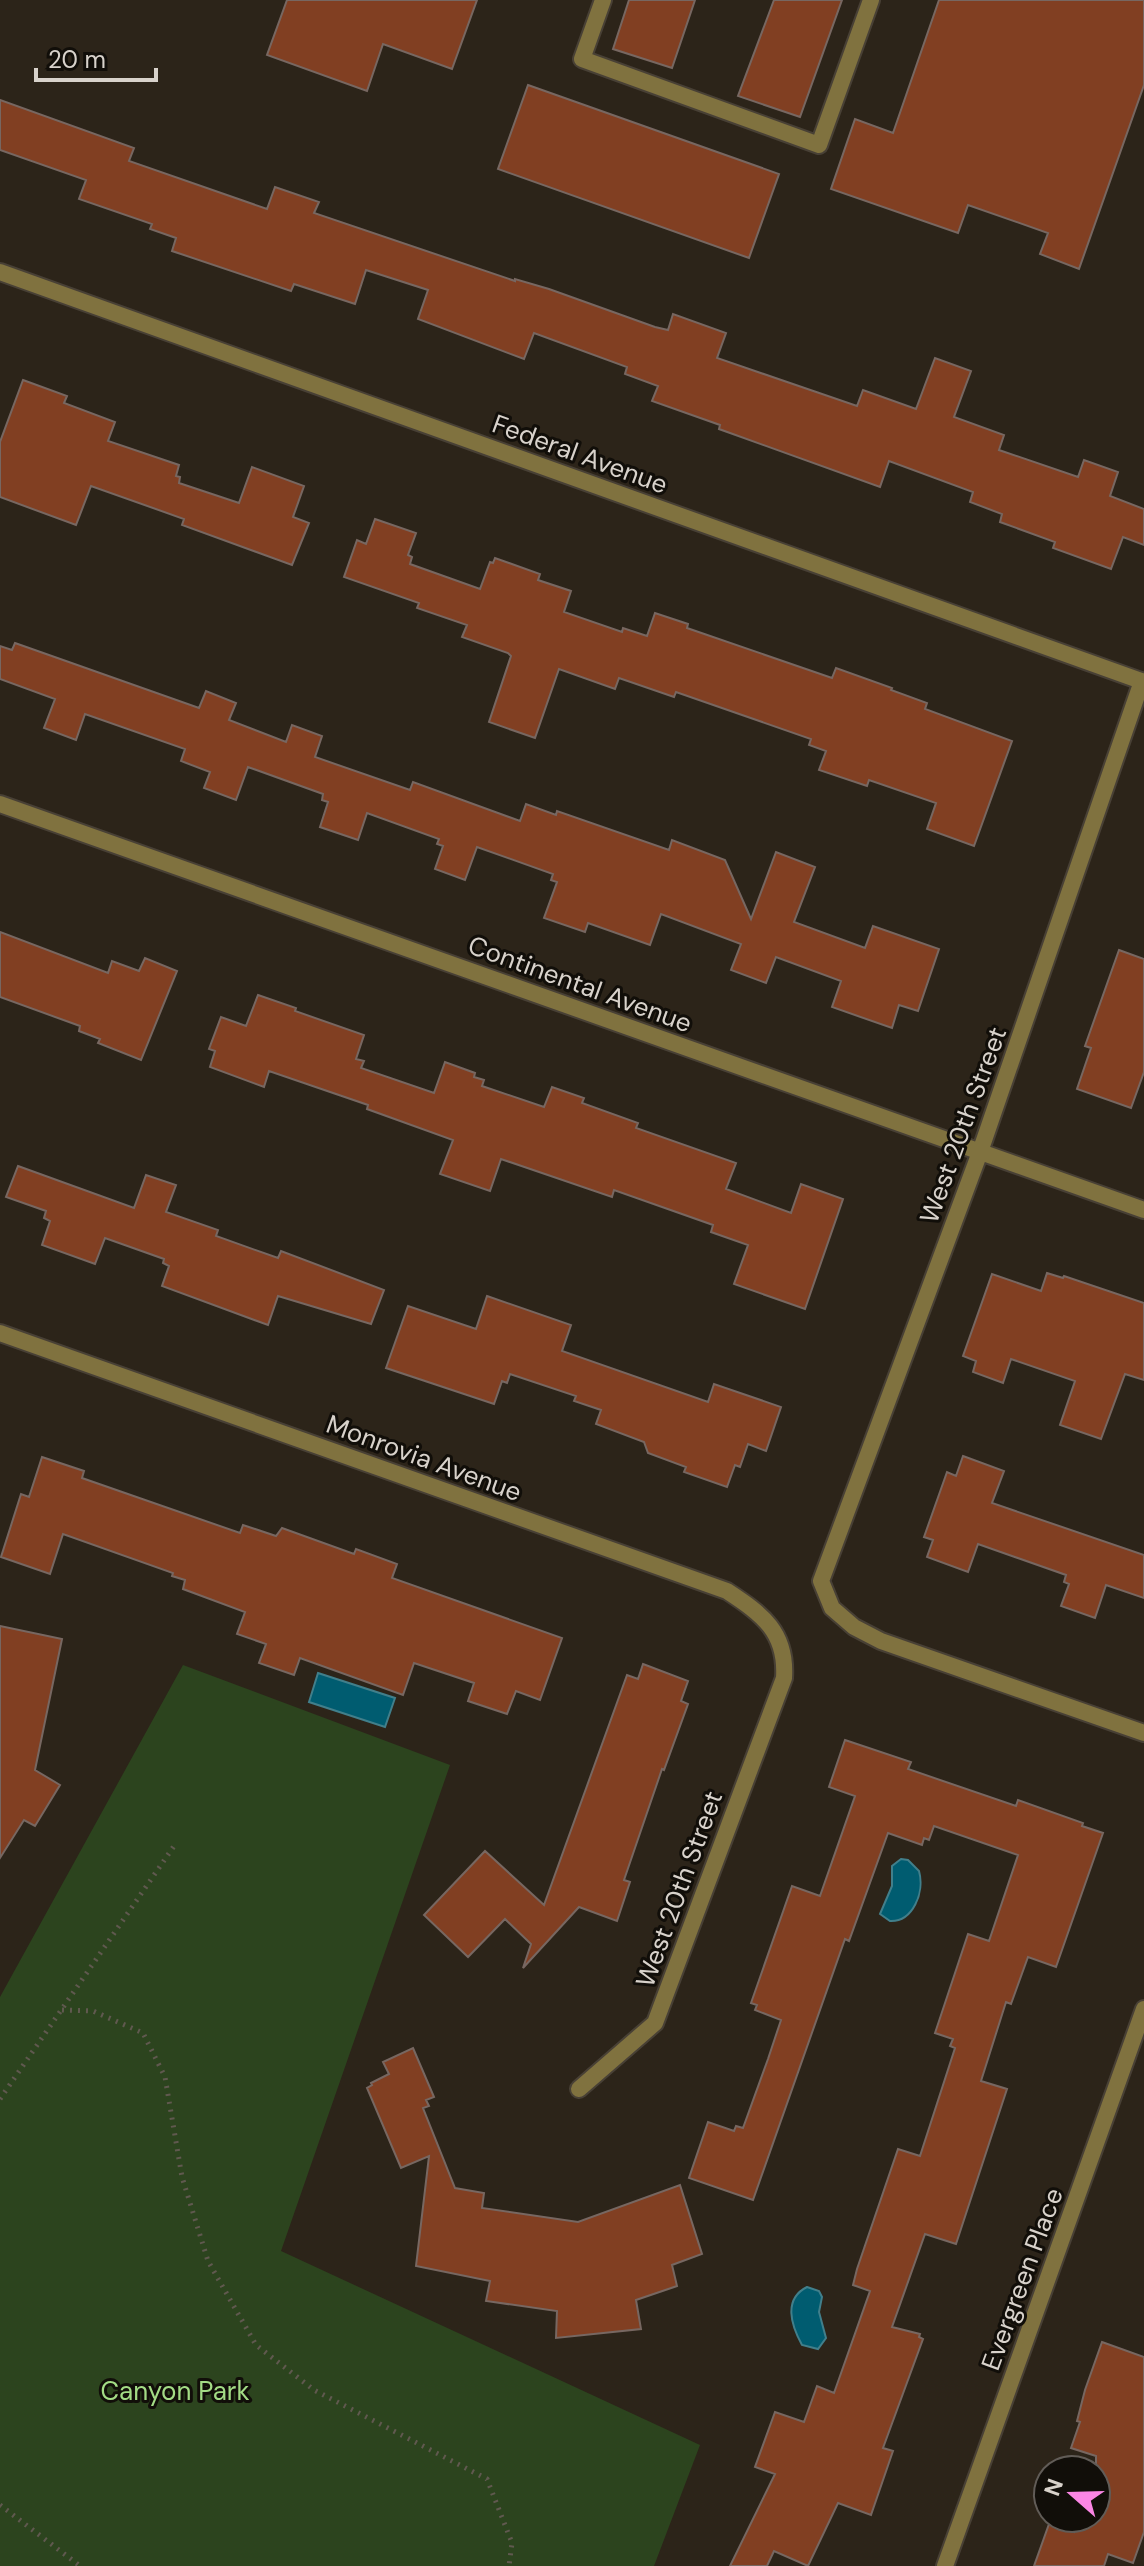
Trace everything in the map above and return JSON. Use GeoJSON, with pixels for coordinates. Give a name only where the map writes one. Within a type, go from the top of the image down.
{"type":"FeatureCollection","features":[{"type":"Feature","properties":{"kind":"street"},"geometry":{"type":"LineString","coordinates":[[603,0],[582,59],[819,145],[871,0]]}},
{"type":"Feature","properties":{"kind":"street","name":"Federal Avenue"},"geometry":{"type":"LineString","coordinates":[[0,272],[1143,681]]}},
{"type":"Feature","properties":{"kind":"street","name":"West 20th Street"},"geometry":{"type":"LineString","coordinates":[[1143,681],[980,1152],[821,1581],[832,1608],[854,1627],[881,1641],[1144,1733]]}},
{"type":"Feature","properties":{"kind":"street","name":"Continental Avenue"},"geometry":{"type":"LineString","coordinates":[[0,804],[1144,1210]]}},
{"type":"Feature","properties":{"kind":"street","name":"Monrovia Avenue"},"geometry":{"type":"LineString","coordinates":[[0,1333],[727,1591],[755,1609],[770,1627],[785,1657],[784,1678]]}},
{"type":"Feature","properties":{"kind":"street","name":"West 20th Street"},"geometry":{"type":"LineString","coordinates":[[579,2089],[655,2023],[784,1678]]}},
{"type":"Feature","properties":{"kind":"street","name":"Evergreen Place"},"geometry":{"type":"LineString","coordinates":[[945,2566],[1144,2009]]}},
{"type":"Feature","properties":{"kind":"path"},"geometry":{"type":"LineString","coordinates":[[0,2099],[174,1846]]}},
{"type":"Feature","properties":{"kind":"path"},"geometry":{"type":"LineString","coordinates":[[62,2010],[93,2011],[143,2033],[165,2077],[182,2177],[208,2261],[256,2345],[314,2390],[487,2479],[512,2543],[509,2566]]}},
{"type":"Feature","properties":{"kind":"path"},"geometry":{"type":"LineString","coordinates":[[0,2505],[80,2566]]}},
{"type":"Feature","properties":{"kind":"green space","name":"Canyon Park"},"geometry":{"type":"Polygon","coordinates":[[[183,1665],[450,1765],[281,2251],[700,2445],[654,2566],[0,2566],[0,1997],[183,1665]]]}},
{"type":"Feature","properties":{"kind":"water"},"geometry":{"type":"Polygon","coordinates":[[[318,1673],[395,1698],[385,1727],[309,1702],[318,1673]]]}},
{"type":"Feature","properties":{"kind":"water"},"geometry":{"type":"Polygon","coordinates":[[[901,1859],[908,1860],[919,1871],[919,1896],[905,1917],[890,1921],[880,1914],[892,1886],[892,1866],[901,1859]]]}},
{"type":"Feature","properties":{"kind":"water"},"geometry":{"type":"Polygon","coordinates":[[[807,2287],[819,2291],[822,2297],[819,2312],[826,2338],[818,2349],[802,2345],[792,2321],[795,2298],[807,2287]]]}},
{"type":"Feature","properties":{"kind":"building"},"geometry":{"type":"Polygon","coordinates":[[[287,0],[477,0],[452,69],[383,44],[367,91],[267,55],[287,0]]]}},
{"type":"Feature","properties":{"kind":"building"},"geometry":{"type":"Polygon","coordinates":[[[629,0],[695,0],[672,68],[613,49],[629,0]]]}},
{"type":"Feature","properties":{"kind":"building"},"geometry":{"type":"Polygon","coordinates":[[[774,0],[842,0],[800,117],[738,96],[774,0]]]}},
{"type":"Feature","properties":{"kind":"building"},"geometry":{"type":"Polygon","coordinates":[[[939,0],[1144,0],[1144,85],[1079,269],[1040,254],[1048,233],[968,205],[958,233],[831,189],[855,119],[893,133],[939,0]]]}},
{"type":"Feature","properties":{"kind":"building"},"geometry":{"type":"Polygon","coordinates":[[[528,85],[779,174],[749,258],[498,169],[528,85]]]}},
{"type":"Feature","properties":{"kind":"building"},"geometry":{"type":"Polygon","coordinates":[[[0,100],[134,148],[129,161],[267,209],[275,187],[319,202],[314,213],[515,281],[549,289],[655,327],[668,330],[673,314],[726,333],[717,358],[857,406],[863,390],[916,409],[935,358],[971,371],[954,417],[1004,435],[999,450],[1078,477],[1084,460],[1118,472],[1110,496],[1144,509],[1144,545],[1123,537],[1111,569],[1053,548],[1055,542],[1000,522],[1002,514],[970,502],[973,492],[889,461],[880,487],[719,429],[720,425],[652,401],[658,386],[625,374],[627,367],[534,333],[524,359],[418,319],[428,290],[366,270],[355,304],[294,284],[291,291],[172,251],[176,238],[150,229],[152,224],[79,199],[86,180],[0,150],[0,100]]]}},
{"type":"Feature","properties":{"kind":"building"},"geometry":{"type":"Polygon","coordinates":[[[23,380],[67,396],[64,403],[115,422],[108,441],[179,465],[176,476],[180,477],[179,483],[239,503],[252,467],[304,486],[293,517],[309,523],[292,565],[182,525],[184,519],[91,486],[76,525],[0,497],[0,442],[23,380]]]}},
{"type":"Feature","properties":{"kind":"building"},"geometry":{"type":"Polygon","coordinates":[[[375,519],[416,533],[408,555],[412,557],[410,564],[480,589],[490,562],[493,563],[495,558],[540,574],[538,580],[571,591],[564,612],[622,632],[623,628],[647,636],[655,613],[688,624],[687,628],[832,678],[836,668],[892,688],[927,703],[925,709],[1012,741],[974,846],[927,829],[936,803],[869,780],[867,786],[819,770],[826,751],[809,745],[811,739],[676,692],[674,697],[619,678],[615,689],[559,669],[535,738],[489,722],[511,656],[508,653],[462,637],[467,625],[417,608],[419,603],[344,577],[357,540],[366,544],[375,519]]]}},
{"type":"Feature","properties":{"kind":"building"},"geometry":{"type":"Polygon","coordinates":[[[15,643],[199,708],[206,691],[236,703],[229,720],[286,742],[292,725],[322,736],[315,757],[410,790],[413,782],[520,821],[526,804],[556,815],[557,811],[669,850],[672,840],[725,860],[751,919],[776,852],[815,867],[794,922],[865,948],[873,926],[939,949],[918,1011],[899,1005],[892,1028],[832,1007],[841,981],[776,957],[766,983],[731,970],[741,944],[661,914],[650,945],[588,923],[585,932],[544,918],[557,882],[551,880],[553,874],[477,847],[465,880],[435,869],[443,846],[437,844],[439,839],[367,813],[358,840],[320,827],[328,802],[322,800],[323,794],[248,767],[236,800],[204,788],[210,772],[181,761],[185,749],[85,714],[76,740],[44,728],[55,699],[0,679],[0,646],[12,650],[15,643]]]}},
{"type":"Feature","properties":{"kind":"building"},"geometry":{"type":"Polygon","coordinates":[[[0,932],[108,973],[112,961],[139,971],[145,958],[177,971],[141,1060],[98,1043],[100,1039],[79,1031],[80,1026],[0,997],[0,932]]]}},
{"type":"Feature","properties":{"kind":"building"},"geometry":{"type":"Polygon","coordinates":[[[1119,950],[1144,959],[1144,1072],[1131,1108],[1077,1089],[1091,1048],[1085,1046],[1119,950]]]}},
{"type":"Feature","properties":{"kind":"building"},"geometry":{"type":"Polygon","coordinates":[[[258,995],[364,1035],[356,1059],[364,1061],[361,1068],[434,1093],[445,1062],[475,1073],[474,1077],[484,1080],[482,1086],[544,1107],[552,1087],[584,1098],[582,1103],[638,1123],[636,1128],[736,1163],[726,1189],[791,1213],[801,1184],[843,1199],[805,1309],[734,1284],[748,1245],[711,1232],[713,1225],[614,1190],[612,1197],[501,1159],[490,1191],[440,1174],[453,1140],[367,1109],[368,1105],[269,1071],[264,1087],[210,1067],[215,1051],[209,1049],[221,1017],[246,1026],[258,995]]]}},
{"type":"Feature","properties":{"kind":"building"},"geometry":{"type":"Polygon","coordinates":[[[18,1166],[134,1208],[146,1175],[176,1185],[166,1212],[218,1230],[216,1236],[278,1258],[281,1251],[384,1290],[371,1324],[278,1296],[268,1325],[162,1286],[169,1266],[163,1263],[164,1259],[105,1238],[95,1264],[42,1245],[50,1221],[44,1218],[46,1211],[6,1197],[18,1166]]]}},
{"type":"Feature","properties":{"kind":"building"},"geometry":{"type":"Polygon","coordinates":[[[1047,1273],[1144,1303],[1144,1380],[1125,1374],[1101,1439],[1060,1425],[1075,1381],[1011,1359],[1003,1383],[973,1372],[976,1361],[963,1356],[992,1274],[1041,1291],[1047,1273]]]}},
{"type":"Feature","properties":{"kind":"building"},"geometry":{"type":"Polygon","coordinates":[[[487,1296],[571,1325],[562,1351],[708,1402],[714,1384],[781,1407],[766,1451],[748,1444],[740,1467],[735,1465],[727,1487],[684,1472],[686,1467],[648,1453],[644,1442],[596,1424],[601,1410],[574,1401],[576,1396],[510,1374],[507,1383],[502,1381],[494,1404],[386,1368],[408,1306],[476,1329],[487,1296]]]}},
{"type":"Feature","properties":{"kind":"building"},"geometry":{"type":"Polygon","coordinates":[[[963,1456],[1004,1471],[992,1503],[1144,1555],[1144,1598],[1106,1585],[1095,1618],[1061,1606],[1069,1584],[1064,1582],[1066,1575],[978,1544],[968,1572],[927,1557],[933,1540],[924,1537],[947,1472],[956,1476],[963,1456]]]}},
{"type":"Feature","properties":{"kind":"building"},"geometry":{"type":"Polygon","coordinates":[[[42,1457],[84,1471],[82,1478],[240,1533],[243,1525],[276,1536],[282,1528],[354,1554],[356,1549],[397,1564],[392,1578],[562,1638],[540,1700],[516,1691],[507,1714],[468,1701],[474,1683],[414,1663],[403,1695],[300,1658],[294,1675],[259,1663],[266,1644],[237,1634],[245,1612],[183,1589],[185,1580],[172,1576],[173,1573],[63,1534],[50,1574],[1,1557],[21,1494],[29,1497],[42,1457]]]}},
{"type":"Feature","properties":{"kind":"building"},"geometry":{"type":"Polygon","coordinates":[[[0,1626],[62,1639],[35,1770],[60,1785],[35,1826],[24,1820],[0,1858],[0,1626]]]}},
{"type":"Feature","properties":{"kind":"building"},"geometry":{"type":"Polygon","coordinates":[[[643,1664],[688,1681],[681,1701],[688,1704],[624,1880],[630,1882],[617,1921],[579,1907],[523,1968],[531,1944],[505,1919],[468,1957],[424,1915],[485,1851],[544,1905],[627,1675],[638,1679],[643,1664]]]}},
{"type":"Feature","properties":{"kind":"building"},"geometry":{"type":"Polygon","coordinates":[[[845,1740],[911,1762],[908,1769],[1016,1806],[1018,1800],[1103,1833],[1056,1967],[1028,1957],[1011,2004],[1006,2002],[981,2081],[1007,2089],[956,2244],[925,2234],[892,2327],[920,2334],[919,2337],[923,2339],[883,2448],[893,2451],[871,2515],[838,2503],[808,2566],[774,2551],[767,2566],[730,2566],[775,2474],[755,2467],[775,2412],[804,2422],[817,2386],[834,2393],[870,2291],[853,2285],[857,2269],[898,2149],[920,2156],[955,2048],[950,2046],[953,2039],[935,2033],[968,1934],[989,1941],[1018,1855],[934,1826],[929,1840],[924,1838],[922,1845],[888,1833],[849,1941],[845,1939],[753,2200],[689,2178],[708,2122],[734,2131],[736,2126],[743,2128],[768,2059],[781,2020],[755,2010],[757,2005],[751,2003],[792,1886],[820,1896],[855,1796],[829,1787],[845,1740]]]}},
{"type":"Feature","properties":{"kind":"building"},"geometry":{"type":"Polygon","coordinates":[[[413,2048],[434,2097],[426,2100],[429,2106],[423,2108],[455,2188],[484,2193],[482,2208],[578,2222],[680,2185],[702,2254],[672,2265],[677,2286],[636,2300],[641,2329],[556,2338],[557,2311],[486,2301],[490,2281],[416,2266],[429,2156],[401,2168],[367,2088],[389,2074],[383,2062],[413,2048]]]}},
{"type":"Feature","properties":{"kind":"building"},"geometry":{"type":"Polygon","coordinates":[[[1102,2342],[1144,2357],[1144,2532],[1133,2563],[1108,2554],[1104,2566],[1034,2566],[1045,2534],[1112,2534],[1112,2454],[1090,2454],[1071,2448],[1080,2422],[1077,2421],[1102,2342]]]}}]}
